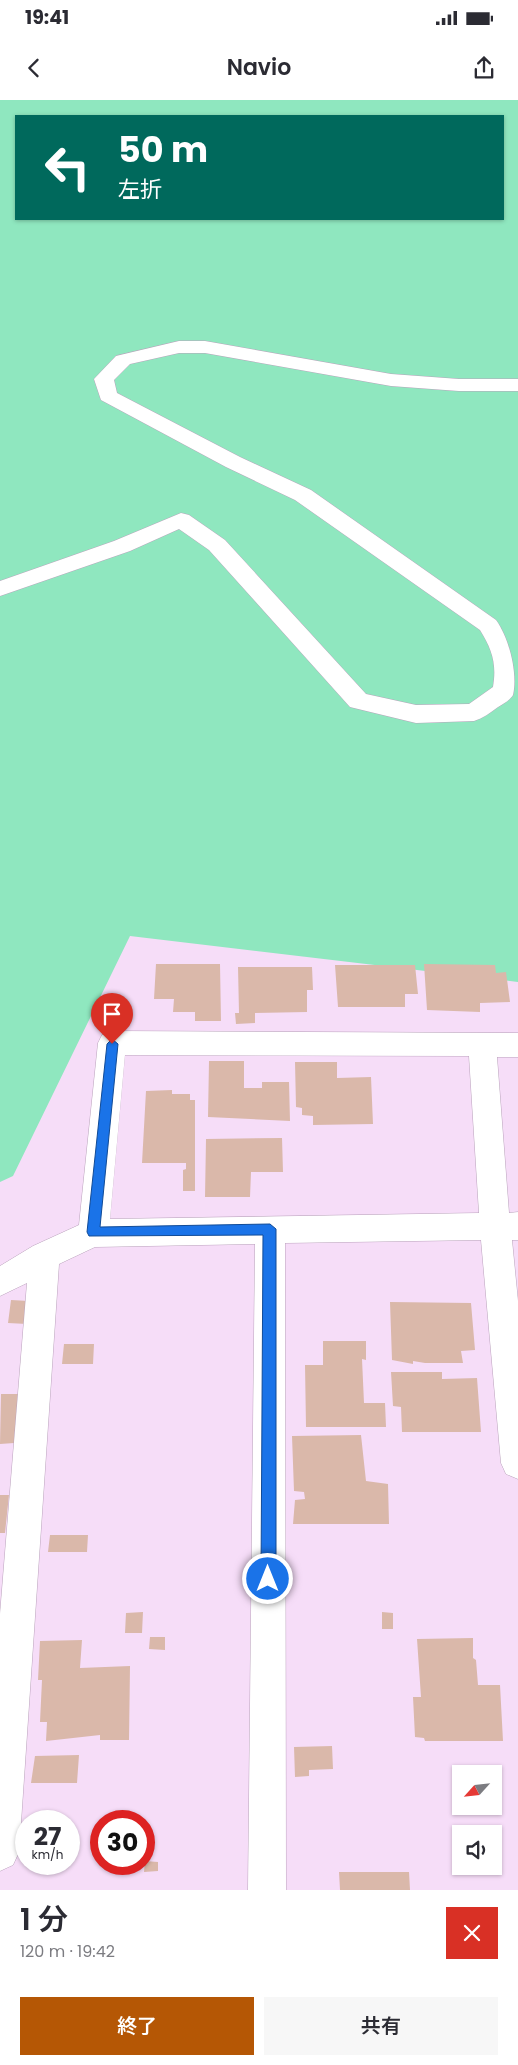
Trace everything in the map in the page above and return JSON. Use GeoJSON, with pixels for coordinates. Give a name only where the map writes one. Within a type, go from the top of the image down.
{"type":"FeatureCollection","features":[{"type":"Feature","properties":{"kind":"street"},"geometry":{"type":"LineString","coordinates":[[0,589],[122,546],[181,520],[216,545],[358,701],[416,714],[474,712],[504,691],[509,670],[506,653],[488,625],[303,495],[208,450],[108,396],[104,379],[123,360],[156,351],[205,347],[390,380],[459,385],[518,385]]}},
{"type":"Feature","properties":{"kind":"street"},"geometry":{"type":"LineString","coordinates":[[93,1232],[112,1044],[518,1045]]}},
{"type":"Feature","properties":{"kind":"street"},"geometry":{"type":"LineString","coordinates":[[482,1046],[506,1225],[518,1463]]}},
{"type":"Feature","properties":{"kind":"street"},"geometry":{"type":"LineString","coordinates":[[0,1282],[44,1256],[93,1232],[506,1225]]}},
{"type":"Feature","properties":{"kind":"street"},"geometry":{"type":"LineString","coordinates":[[267,1890],[270,1229]]}},
{"type":"Feature","properties":{"kind":"street"},"geometry":{"type":"LineString","coordinates":[[0,1852],[44,1256]]}},
{"type":"Feature","properties":{"kind":"green space"},"geometry":{"type":"Polygon","coordinates":[[[0,100],[518,100],[518,982],[130,936],[13,1176],[0,1182],[0,100]]]}},
{"type":"Feature","properties":{"kind":"building"},"geometry":{"type":"Polygon","coordinates":[[[156,964],[220,964],[221,1021],[195,1021],[195,1012],[173,1012],[174,999],[154,999],[156,964]]]}},
{"type":"Feature","properties":{"kind":"building"},"geometry":{"type":"Polygon","coordinates":[[[424,964],[495,965],[496,973],[506,972],[510,1002],[480,1003],[480,1012],[427,1010],[424,964]]]}},
{"type":"Feature","properties":{"kind":"building"},"geometry":{"type":"Polygon","coordinates":[[[335,965],[415,965],[418,994],[405,994],[405,1007],[338,1007],[335,965]]]}},
{"type":"Feature","properties":{"kind":"building"},"geometry":{"type":"Polygon","coordinates":[[[238,967],[312,967],[313,990],[307,990],[307,1012],[255,1013],[255,1023],[236,1024],[235,1013],[239,1013],[238,967]]]}},
{"type":"Feature","properties":{"kind":"building"},"geometry":{"type":"Polygon","coordinates":[[[209,1061],[244,1061],[244,1088],[262,1088],[262,1082],[289,1082],[290,1121],[208,1117],[209,1061]]]}},
{"type":"Feature","properties":{"kind":"building"},"geometry":{"type":"Polygon","coordinates":[[[295,1062],[337,1062],[337,1078],[371,1077],[373,1124],[313,1125],[313,1116],[302,1115],[302,1108],[296,1107],[295,1062]]]}},
{"type":"Feature","properties":{"kind":"building"},"geometry":{"type":"Polygon","coordinates":[[[172,1090],[172,1094],[190,1094],[190,1100],[195,1100],[195,1191],[183,1191],[183,1170],[186,1169],[186,1163],[142,1163],[146,1091],[172,1090]]]}},
{"type":"Feature","properties":{"kind":"building"},"geometry":{"type":"Polygon","coordinates":[[[282,1138],[283,1172],[251,1172],[250,1197],[205,1197],[206,1139],[282,1138]]]}},
{"type":"Feature","properties":{"kind":"building"},"geometry":{"type":"Polygon","coordinates":[[[11,1300],[29,1301],[27,1324],[8,1323],[11,1300]]]}},
{"type":"Feature","properties":{"kind":"building"},"geometry":{"type":"Polygon","coordinates":[[[390,1302],[471,1303],[475,1350],[461,1351],[463,1363],[425,1363],[413,1361],[413,1364],[392,1360],[390,1302]]]}},
{"type":"Feature","properties":{"kind":"building"},"geometry":{"type":"Polygon","coordinates":[[[323,1341],[366,1341],[366,1360],[362,1359],[364,1403],[385,1403],[386,1427],[306,1427],[305,1365],[323,1365],[323,1341]]]}},
{"type":"Feature","properties":{"kind":"building"},"geometry":{"type":"Polygon","coordinates":[[[64,1344],[94,1344],[93,1364],[62,1364],[64,1344]]]}},
{"type":"Feature","properties":{"kind":"building"},"geometry":{"type":"Polygon","coordinates":[[[391,1372],[442,1372],[442,1379],[477,1378],[481,1432],[402,1432],[401,1407],[393,1406],[391,1372]]]}},
{"type":"Feature","properties":{"kind":"building"},"geometry":{"type":"Polygon","coordinates":[[[1,1394],[18,1394],[14,1443],[0,1444],[1,1394]]]}},
{"type":"Feature","properties":{"kind":"building"},"geometry":{"type":"Polygon","coordinates":[[[361,1435],[366,1481],[388,1484],[389,1524],[293,1524],[295,1500],[305,1499],[304,1492],[294,1491],[292,1436],[361,1435]]]}},
{"type":"Feature","properties":{"kind":"building"},"geometry":{"type":"Polygon","coordinates":[[[0,1495],[9,1495],[5,1533],[0,1533],[0,1495]]]}},
{"type":"Feature","properties":{"kind":"building"},"geometry":{"type":"Polygon","coordinates":[[[50,1535],[88,1535],[87,1552],[48,1552],[50,1535]]]}},
{"type":"Feature","properties":{"kind":"building"},"geometry":{"type":"Polygon","coordinates":[[[143,1612],[142,1633],[125,1633],[126,1613],[143,1612]]]}},
{"type":"Feature","properties":{"kind":"building"},"geometry":{"type":"Polygon","coordinates":[[[382,1612],[393,1613],[393,1629],[382,1629],[382,1612]]]}},
{"type":"Feature","properties":{"kind":"building"},"geometry":{"type":"Polygon","coordinates":[[[150,1637],[165,1637],[165,1650],[149,1649],[150,1637]]]}},
{"type":"Feature","properties":{"kind":"building"},"geometry":{"type":"Polygon","coordinates":[[[473,1638],[473,1658],[476,1660],[478,1685],[500,1685],[503,1741],[425,1741],[424,1738],[415,1737],[413,1697],[421,1697],[417,1639],[473,1638]]]}},
{"type":"Feature","properties":{"kind":"building"},"geometry":{"type":"Polygon","coordinates":[[[82,1640],[80,1668],[130,1666],[129,1740],[100,1740],[100,1735],[46,1741],[47,1722],[40,1722],[42,1680],[38,1680],[40,1641],[82,1640]]]}},
{"type":"Feature","properties":{"kind":"building"},"geometry":{"type":"Polygon","coordinates":[[[332,1746],[333,1769],[309,1770],[309,1776],[295,1777],[294,1747],[332,1746]]]}},
{"type":"Feature","properties":{"kind":"building"},"geometry":{"type":"Polygon","coordinates":[[[79,1755],[77,1783],[31,1783],[35,1756],[79,1755]]]}},
{"type":"Feature","properties":{"kind":"building"},"geometry":{"type":"Polygon","coordinates":[[[155,1862],[158,1862],[158,1871],[155,1871],[155,1862]]]}},
{"type":"Feature","properties":{"kind":"building"},"geometry":{"type":"Polygon","coordinates":[[[339,1872],[409,1872],[410,1890],[340,1890],[339,1872]]]}},
{"type":"Feature","properties":{"kind":"route"},"geometry":{"type":"LineString","coordinates":[[112,1044],[93,1232],[270,1229],[268,1579]]}}]}
